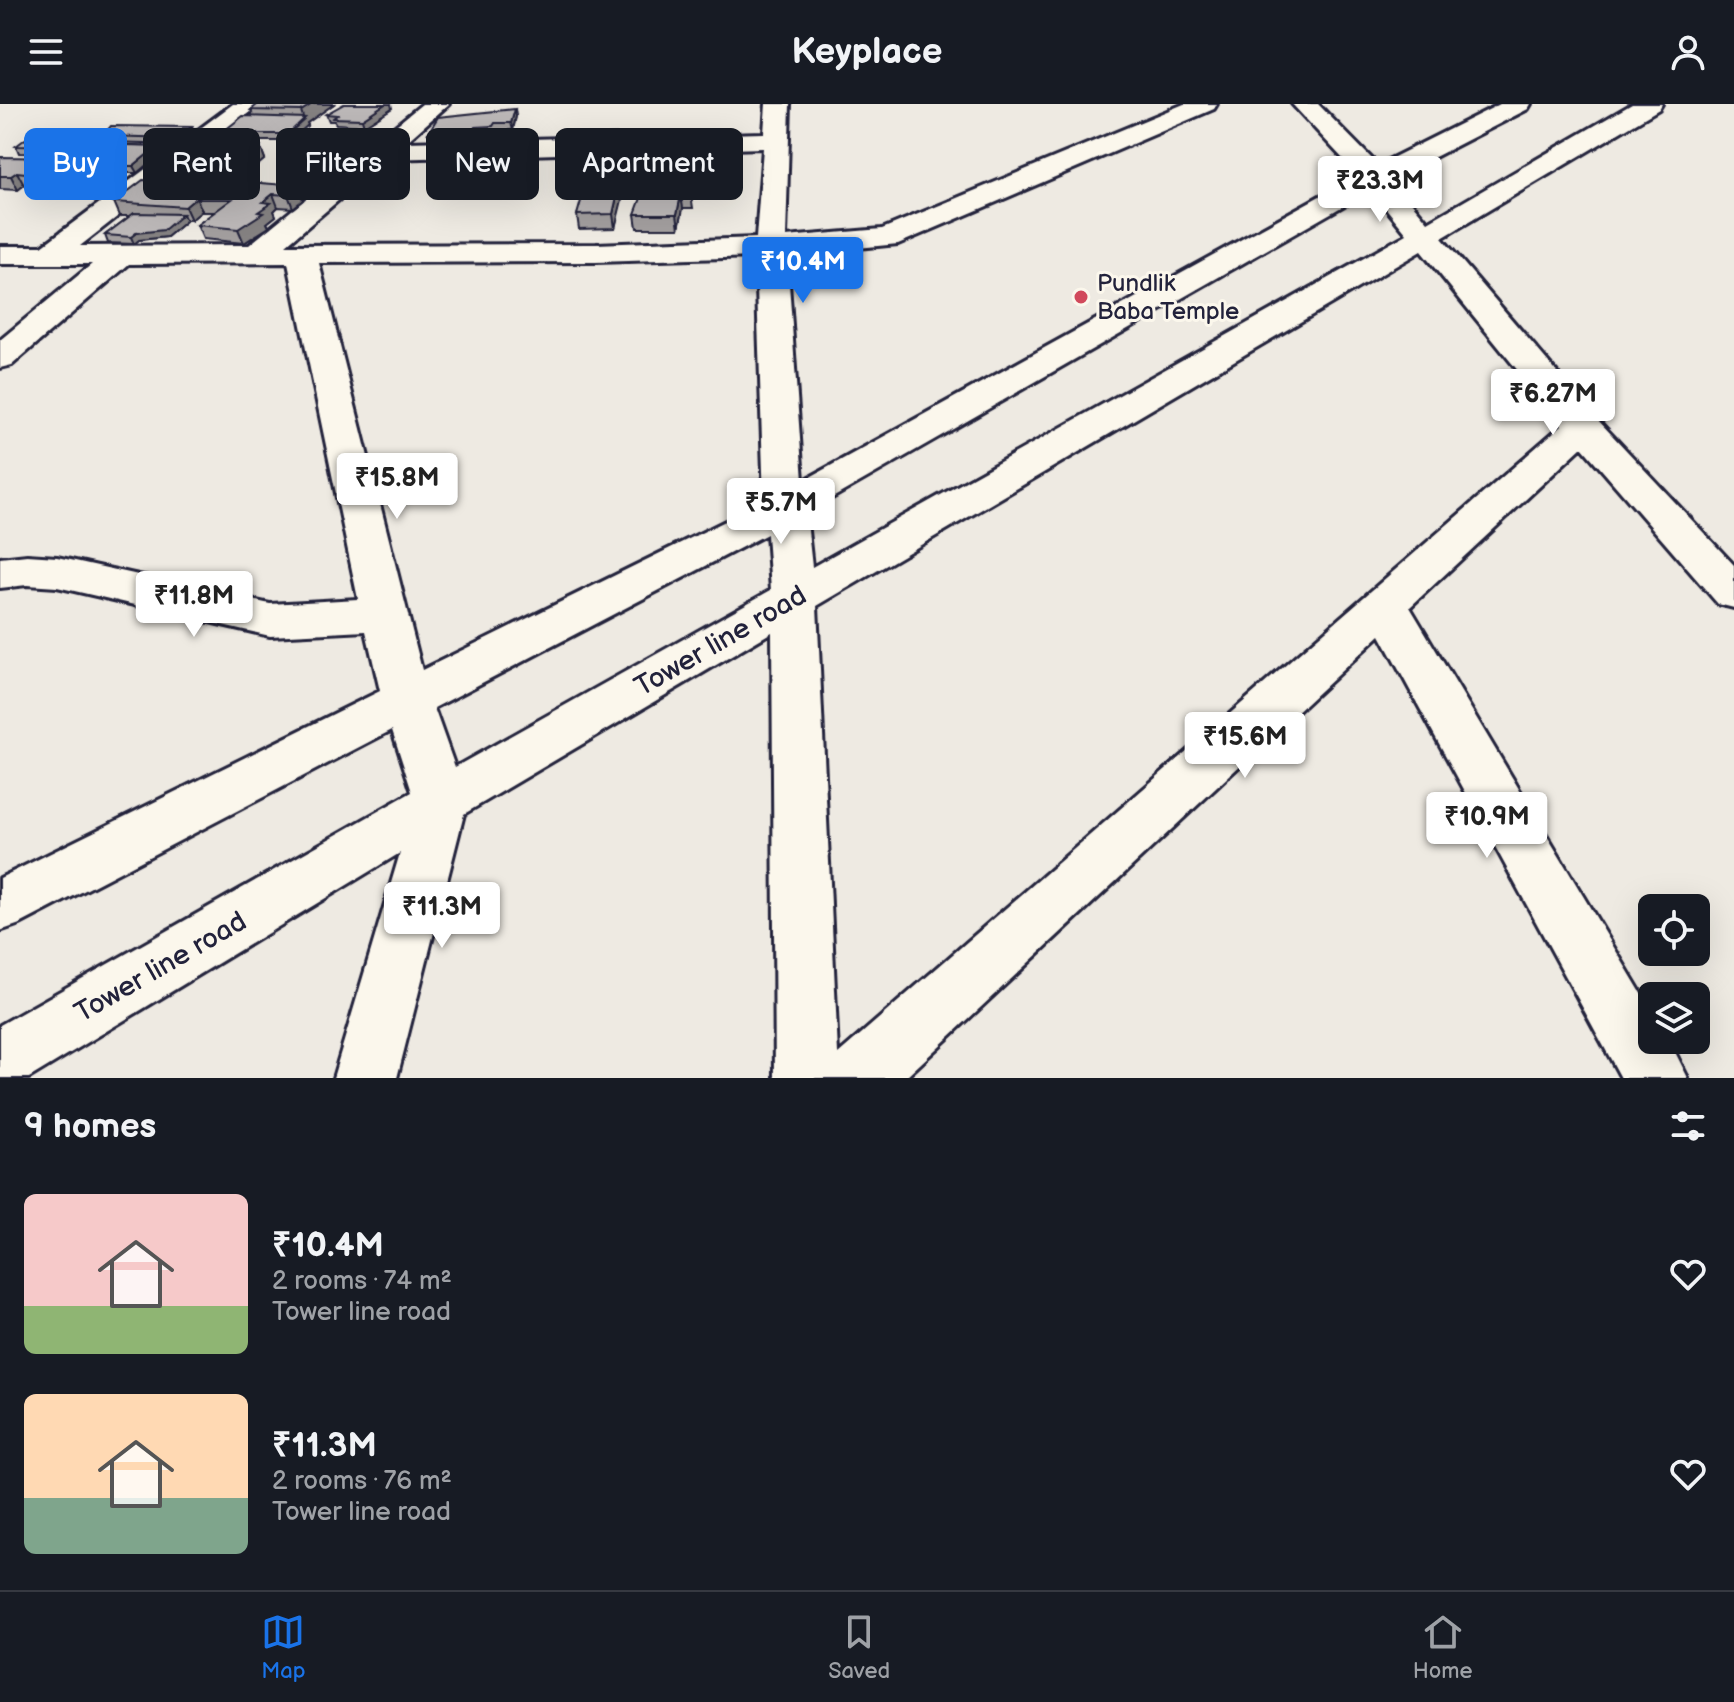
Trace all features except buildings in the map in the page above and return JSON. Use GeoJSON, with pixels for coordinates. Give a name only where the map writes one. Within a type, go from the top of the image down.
{"type":"FeatureCollection","features":[{"type":"Feature","properties":{"kind":"street"},"geometry":{"type":"LineString","coordinates":[[49,255],[249,104]]}},
{"type":"Feature","properties":{"kind":"street"},"geometry":{"type":"LineString","coordinates":[[409,128],[437,104]]}},
{"type":"Feature","properties":{"kind":"street"},"geometry":{"type":"LineString","coordinates":[[778,104],[771,247],[785,508],[794,597],[807,1078]]}},
{"type":"Feature","properties":{"kind":"street"},"geometry":{"type":"LineString","coordinates":[[0,255],[596,253],[771,247],[887,238],[1133,123],[1205,104]]}},
{"type":"Feature","properties":{"kind":"street"},"geometry":{"type":"LineString","coordinates":[[1304,104],[1375,177],[1583,426],[1734,593]]}},
{"type":"Feature","properties":{"kind":"street"},"geometry":{"type":"LineString","coordinates":[[0,906],[785,508],[1375,177],[1519,104]]}},
{"type":"Feature","properties":{"kind":"street","name":"Tower line road"},"geometry":{"type":"LineString","coordinates":[[0,1060],[441,801],[1650,104]]}},
{"type":"Feature","properties":{"kind":"street"},"geometry":{"type":"LineString","coordinates":[[410,150],[778,140]]}},
{"type":"Feature","properties":{"kind":"street"},"geometry":{"type":"LineString","coordinates":[[254,256],[322,200]]}},
{"type":"Feature","properties":{"kind":"street"},"geometry":{"type":"LineString","coordinates":[[0,358],[120,256]]}},
{"type":"Feature","properties":{"kind":"street"},"geometry":{"type":"LineString","coordinates":[[302,256],[384,614],[406,698],[441,801],[365,1078]]}},
{"type":"Feature","properties":{"kind":"street"},"geometry":{"type":"LineString","coordinates":[[858,1078],[1583,426]]}},
{"type":"Feature","properties":{"kind":"street"},"geometry":{"type":"LineString","coordinates":[[1687,540],[1734,539]]}},
{"type":"Feature","properties":{"kind":"street"},"geometry":{"type":"LineString","coordinates":[[0,573],[27,570],[57,572],[270,620],[384,614]]}},
{"type":"Feature","properties":{"kind":"street"},"geometry":{"type":"LineString","coordinates":[[1386,604],[1656,1078]]}},
{"type":"Feature","properties":{"kind":"place","name":"Pundlik Baba Temple"},"geometry":{"type":"Point","coordinates":[1081,297]}}]}
